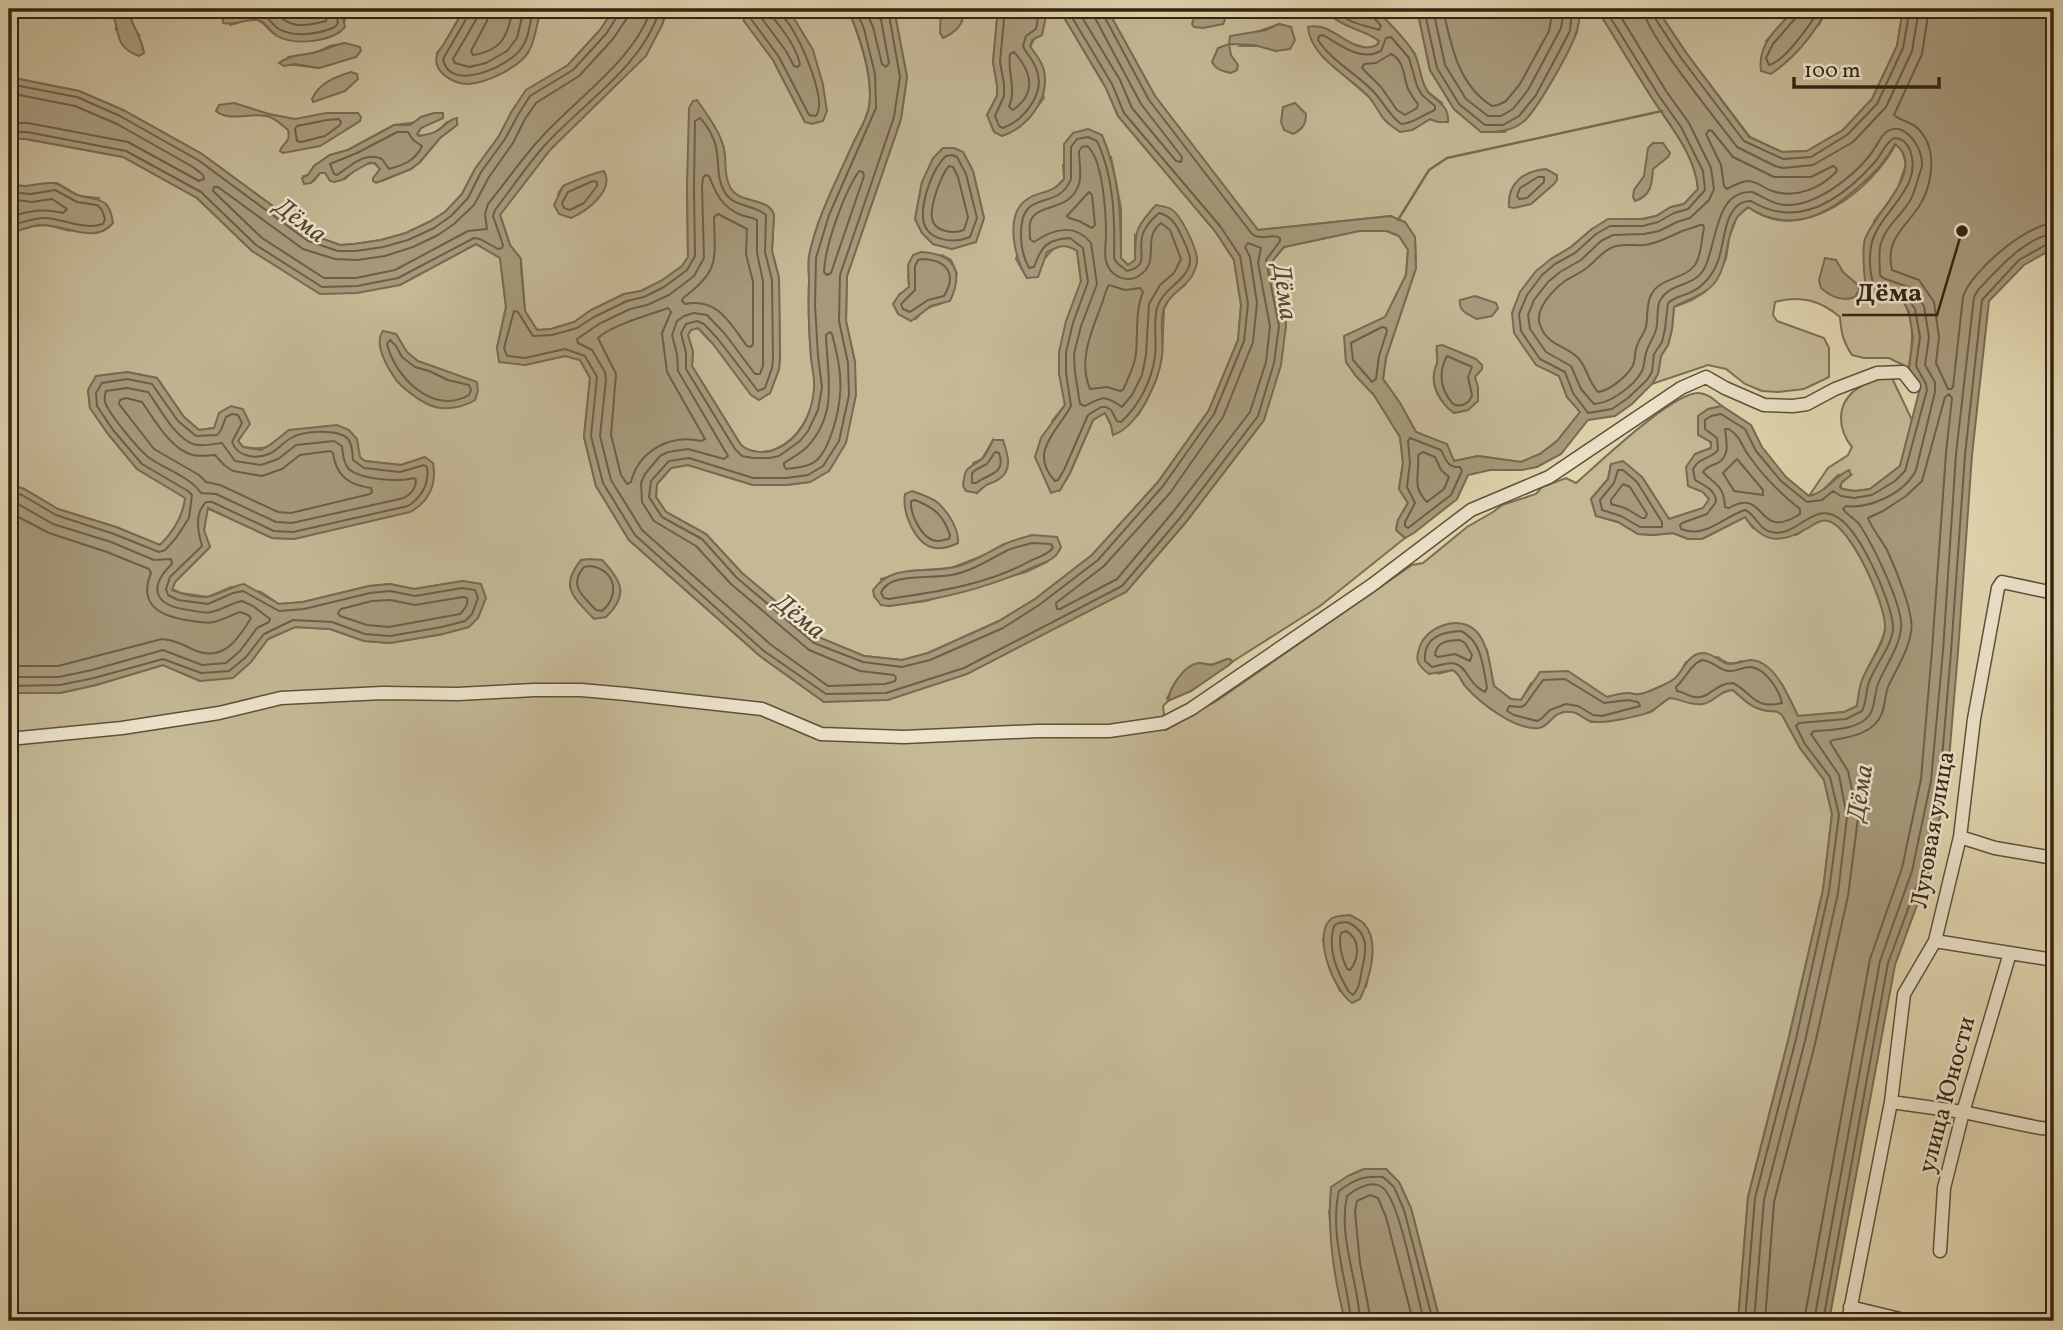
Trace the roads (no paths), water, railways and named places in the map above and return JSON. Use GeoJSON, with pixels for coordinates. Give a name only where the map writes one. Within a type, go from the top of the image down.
{"type":"FeatureCollection","features":[{"type":"Feature","properties":{"kind":"street"},"geometry":{"type":"LineString","coordinates":[[9,739],[122,728],[219,713],[281,698],[534,690],[581,690],[762,709],[821,734],[904,737],[1037,731],[1109,731],[1164,723],[1191,709],[1361,593],[1471,510],[1549,477],[1681,388],[1706,377],[1764,405],[1793,406],[1807,404],[1835,389],[1877,373],[1903,372],[1913,386]]}},
{"type":"Feature","properties":{"kind":"street","name":"Луговая улица"},"geometry":{"type":"LineString","coordinates":[[1848,1321],[1891,1102],[1904,994],[1935,941],[1959,837],[1974,719],[1998,588],[2002,582],[2054,593]]}},
{"type":"Feature","properties":{"kind":"street"},"geometry":{"type":"LineString","coordinates":[[1959,837],[1995,848],[2054,858]]}},
{"type":"Feature","properties":{"kind":"street"},"geometry":{"type":"LineString","coordinates":[[1935,941],[2054,960]]}},
{"type":"Feature","properties":{"kind":"street","name":"улица Юности"},"geometry":{"type":"LineString","coordinates":[[1940,1251],[1944,1188],[1963,1112],[2010,953]]}},
{"type":"Feature","properties":{"kind":"street"},"geometry":{"type":"LineString","coordinates":[[1891,1102],[2054,1129]]}},
{"type":"Feature","properties":{"kind":"street"},"geometry":{"type":"LineString","coordinates":[[1850,1307],[1908,1321]]}},
{"type":"Feature","properties":{"kind":"water"},"geometry":{"type":"Polygon","coordinates":[[[110,9],[128,9],[144,53],[139,56],[124,47],[110,9]]]}},
{"type":"Feature","properties":{"kind":"water"},"geometry":{"type":"Polygon","coordinates":[[[229,9],[341,9],[345,27],[323,39],[293,41],[277,36],[259,21],[223,23],[222,12],[229,9]]]}},
{"type":"Feature","properties":{"kind":"water"},"geometry":{"type":"Polygon","coordinates":[[[464,9],[541,9],[535,35],[525,57],[511,68],[484,81],[468,84],[445,76],[438,67],[437,55],[464,9]]]}},
{"type":"Feature","properties":{"kind":"water"},"geometry":{"type":"Polygon","coordinates":[[[614,9],[667,9],[646,56],[550,150],[500,215],[510,245],[521,259],[525,311],[537,330],[551,329],[574,322],[591,310],[624,294],[641,291],[682,266],[688,257],[689,108],[693,101],[697,100],[720,136],[727,177],[734,193],[766,205],[774,215],[772,251],[779,278],[780,358],[770,393],[759,400],[751,395],[698,328],[691,330],[688,335],[693,352],[692,366],[741,445],[749,450],[763,452],[772,451],[792,439],[811,408],[814,385],[809,329],[809,256],[822,214],[869,107],[867,70],[848,9],[894,9],[907,77],[901,119],[847,276],[846,321],[855,362],[856,395],[846,443],[829,471],[810,482],[753,485],[688,465],[671,468],[657,484],[656,497],[666,512],[706,534],[742,573],[818,637],[864,656],[902,660],[928,653],[999,621],[1035,599],[1092,555],[1158,482],[1209,410],[1238,340],[1241,305],[1234,260],[1215,231],[1118,116],[1106,88],[1059,9],[1107,9],[1155,96],[1258,230],[1391,216],[1405,222],[1415,237],[1416,268],[1386,358],[1383,379],[1416,432],[1447,444],[1454,461],[1478,456],[1521,462],[1540,454],[1557,441],[1580,412],[1567,397],[1559,376],[1536,365],[1514,333],[1512,313],[1520,292],[1536,271],[1608,219],[1643,219],[1656,216],[1671,207],[1684,204],[1698,189],[1692,164],[1681,141],[1597,9],[1657,9],[1749,137],[1782,152],[1807,151],[1843,130],[1872,99],[1897,46],[1903,9],[2054,9],[2054,248],[2024,265],[1989,301],[1972,455],[1947,783],[1928,875],[1895,965],[1829,1321],[1738,1321],[1748,1197],[1823,890],[1832,814],[1824,780],[1800,748],[1782,715],[1776,711],[1752,706],[1733,690],[1703,704],[1670,698],[1648,712],[1612,721],[1595,722],[1576,713],[1565,712],[1543,727],[1530,728],[1509,721],[1489,708],[1466,687],[1453,670],[1429,674],[1420,666],[1417,656],[1429,633],[1452,623],[1468,626],[1480,635],[1488,656],[1494,686],[1511,699],[1521,700],[1540,672],[1568,671],[1607,697],[1623,693],[1642,694],[1671,681],[1691,657],[1703,653],[1728,664],[1751,660],[1760,662],[1774,673],[1798,716],[1844,712],[1857,706],[1862,680],[1880,646],[1885,626],[1879,601],[1865,567],[1847,536],[1837,526],[1822,521],[1789,537],[1773,539],[1759,532],[1745,517],[1702,539],[1688,539],[1673,533],[1638,534],[1618,522],[1596,516],[1591,499],[1608,479],[1611,464],[1623,461],[1642,477],[1669,519],[1703,508],[1709,499],[1703,492],[1688,486],[1686,467],[1695,454],[1711,448],[1711,442],[1698,435],[1698,416],[1708,409],[1722,406],[1751,425],[1762,447],[1786,477],[1809,496],[1820,492],[1849,470],[1851,475],[1842,482],[1842,489],[1870,489],[1900,466],[1920,388],[1909,368],[1913,337],[1909,312],[1903,301],[1878,295],[1869,289],[1866,285],[1863,255],[1870,228],[1896,191],[1906,166],[1904,154],[1895,144],[1867,179],[1831,208],[1818,214],[1804,219],[1777,219],[1748,207],[1737,217],[1733,226],[1723,266],[1716,281],[1702,293],[1674,307],[1672,329],[1668,345],[1661,356],[1658,374],[1632,404],[1615,416],[1588,420],[1561,454],[1537,467],[1490,470],[1468,475],[1457,499],[1405,538],[1396,530],[1398,520],[1408,503],[1399,489],[1403,463],[1400,437],[1374,395],[1346,362],[1344,336],[1385,317],[1406,275],[1408,250],[1399,236],[1387,231],[1359,231],[1284,247],[1273,260],[1286,325],[1281,365],[1264,420],[1186,522],[1126,592],[967,674],[888,700],[824,702],[760,656],[629,540],[596,486],[584,437],[590,378],[580,360],[565,356],[525,365],[499,362],[497,348],[506,307],[500,258],[476,244],[400,285],[357,293],[320,294],[252,251],[197,198],[123,157],[9,138],[9,77],[79,91],[123,110],[202,154],[312,235],[340,245],[381,240],[406,233],[446,211],[462,194],[526,90],[568,65],[600,30],[614,9]]]}},
{"type":"Feature","properties":{"kind":"water"},"geometry":{"type":"Polygon","coordinates":[[[743,9],[784,9],[795,20],[813,50],[823,85],[827,111],[823,121],[812,124],[805,122],[773,60],[744,21],[743,9]]]}},
{"type":"Feature","properties":{"kind":"water"},"geometry":{"type":"Polygon","coordinates":[[[941,9],[963,9],[963,19],[959,27],[943,38],[940,33],[941,9]]]}},
{"type":"Feature","properties":{"kind":"water"},"geometry":{"type":"Polygon","coordinates":[[[996,9],[1043,9],[1046,16],[1042,35],[1032,40],[1030,46],[1044,71],[1044,92],[1028,119],[1012,132],[1002,136],[994,132],[987,115],[997,96],[993,62],[996,9]]]}},
{"type":"Feature","properties":{"kind":"water"},"geometry":{"type":"Polygon","coordinates":[[[1206,9],[1222,10],[1225,20],[1223,24],[1194,27],[1192,24],[1195,17],[1206,9]]]}},
{"type":"Feature","properties":{"kind":"water"},"geometry":{"type":"Polygon","coordinates":[[[1333,9],[1376,9],[1412,49],[1425,88],[1445,108],[1448,122],[1430,119],[1412,130],[1400,132],[1387,122],[1370,98],[1323,57],[1310,38],[1308,27],[1317,26],[1359,46],[1377,45],[1379,41],[1373,37],[1330,15],[1333,9]]]}},
{"type":"Feature","properties":{"kind":"water"},"geometry":{"type":"Polygon","coordinates":[[[1417,9],[1578,9],[1580,12],[1577,30],[1567,53],[1529,116],[1508,130],[1481,132],[1454,109],[1430,70],[1417,9]]]}},
{"type":"Feature","properties":{"kind":"water"},"geometry":{"type":"Polygon","coordinates":[[[1795,9],[1827,9],[1810,36],[1788,61],[1771,74],[1761,71],[1762,52],[1766,44],[1795,9]]]}},
{"type":"Feature","properties":{"kind":"water"},"geometry":{"type":"Polygon","coordinates":[[[1279,24],[1291,27],[1295,40],[1290,49],[1276,51],[1254,45],[1229,44],[1230,36],[1266,30],[1279,24]]]}},
{"type":"Feature","properties":{"kind":"water"},"geometry":{"type":"Polygon","coordinates":[[[345,43],[360,47],[361,51],[356,57],[319,68],[295,64],[284,66],[279,63],[291,57],[345,43]]]}},
{"type":"Feature","properties":{"kind":"water"},"geometry":{"type":"Polygon","coordinates":[[[1229,44],[1231,55],[1238,65],[1237,70],[1231,73],[1223,71],[1212,62],[1218,48],[1229,44]]]}},
{"type":"Feature","properties":{"kind":"water"},"geometry":{"type":"Polygon","coordinates":[[[351,72],[357,74],[358,79],[345,91],[313,102],[315,93],[323,85],[351,72]]]}},
{"type":"Feature","properties":{"kind":"water"},"geometry":{"type":"Polygon","coordinates":[[[234,103],[295,119],[326,113],[358,113],[361,117],[360,121],[320,146],[283,153],[280,151],[288,140],[288,130],[275,120],[256,115],[228,116],[216,111],[219,105],[234,103]]]}},
{"type":"Feature","properties":{"kind":"water"},"geometry":{"type":"Polygon","coordinates":[[[1295,103],[1306,114],[1306,118],[1302,128],[1293,134],[1284,130],[1281,122],[1283,107],[1295,103]]]}},
{"type":"Feature","properties":{"kind":"water"},"geometry":{"type":"Polygon","coordinates":[[[443,113],[443,118],[421,128],[417,134],[419,136],[435,132],[457,118],[457,125],[440,138],[411,169],[376,183],[373,178],[380,169],[375,163],[369,163],[342,180],[330,181],[325,173],[320,173],[311,183],[304,184],[302,178],[330,155],[348,150],[394,125],[410,125],[421,117],[443,113]]]}},
{"type":"Feature","properties":{"kind":"water"},"geometry":{"type":"Polygon","coordinates":[[[1088,129],[1102,135],[1112,165],[1119,211],[1121,258],[1128,265],[1135,260],[1138,230],[1156,205],[1171,209],[1184,225],[1192,241],[1197,263],[1189,280],[1170,298],[1164,308],[1160,366],[1146,402],[1131,423],[1113,435],[1105,413],[1093,420],[1070,473],[1060,490],[1051,493],[1035,457],[1041,438],[1065,405],[1059,374],[1059,352],[1066,321],[1081,281],[1077,251],[1062,246],[1047,252],[1038,277],[1027,278],[1019,260],[1013,227],[1019,207],[1026,200],[1049,191],[1064,179],[1064,144],[1073,133],[1088,129]]]}},
{"type":"Feature","properties":{"kind":"water"},"geometry":{"type":"Polygon","coordinates":[[[1653,143],[1663,143],[1670,153],[1653,169],[1647,193],[1635,201],[1634,190],[1644,176],[1648,148],[1653,143]]]}},
{"type":"Feature","properties":{"kind":"water"},"geometry":{"type":"Polygon","coordinates":[[[943,148],[954,148],[963,152],[973,171],[984,218],[976,242],[952,249],[933,244],[922,233],[915,219],[922,182],[933,158],[943,148]]]}},
{"type":"Feature","properties":{"kind":"water"},"geometry":{"type":"Polygon","coordinates":[[[1546,169],[1557,175],[1554,184],[1531,204],[1509,207],[1511,191],[1518,180],[1531,172],[1546,169]]]}},
{"type":"Feature","properties":{"kind":"water"},"geometry":{"type":"Polygon","coordinates":[[[604,171],[606,185],[598,199],[571,218],[559,214],[554,205],[563,186],[604,171]]]}},
{"type":"Feature","properties":{"kind":"water"},"geometry":{"type":"Polygon","coordinates":[[[9,183],[27,186],[53,183],[78,195],[102,201],[109,208],[113,223],[98,233],[42,225],[9,233],[9,183]]]}},
{"type":"Feature","properties":{"kind":"water"},"geometry":{"type":"Polygon","coordinates":[[[921,252],[933,253],[949,260],[954,266],[956,281],[950,301],[931,306],[911,321],[898,314],[893,304],[909,287],[908,265],[913,255],[921,252]]]}},
{"type":"Feature","properties":{"kind":"water"},"geometry":{"type":"Polygon","coordinates":[[[1825,258],[1836,260],[1843,272],[1858,285],[1859,290],[1855,297],[1837,298],[1821,288],[1819,280],[1825,258]]]}},
{"type":"Feature","properties":{"kind":"water"},"geometry":{"type":"Polygon","coordinates":[[[1475,296],[1496,303],[1498,308],[1492,316],[1477,319],[1462,310],[1460,300],[1475,296]]]}},
{"type":"Feature","properties":{"kind":"water"},"geometry":{"type":"Polygon","coordinates":[[[383,331],[396,334],[407,352],[418,361],[477,382],[475,400],[465,405],[443,408],[428,404],[413,395],[397,381],[386,363],[380,343],[383,331]]]}},
{"type":"Feature","properties":{"kind":"water"},"geometry":{"type":"Polygon","coordinates":[[[1442,345],[1476,359],[1482,365],[1475,377],[1478,401],[1468,410],[1454,413],[1436,390],[1434,371],[1437,346],[1442,345]]]}},
{"type":"Feature","properties":{"kind":"water"},"geometry":{"type":"Polygon","coordinates":[[[127,372],[157,378],[184,417],[199,430],[214,428],[219,413],[231,406],[243,409],[250,424],[238,441],[243,447],[261,450],[289,430],[337,425],[349,430],[357,439],[360,457],[365,461],[401,465],[425,457],[433,463],[434,478],[430,492],[417,508],[410,512],[294,539],[272,538],[208,508],[204,530],[210,547],[175,582],[172,590],[206,597],[244,584],[279,604],[303,602],[369,586],[390,584],[414,589],[463,581],[481,584],[486,598],[478,618],[469,627],[390,643],[364,641],[330,629],[295,627],[268,639],[251,662],[233,678],[200,681],[163,665],[60,693],[9,693],[9,484],[24,489],[58,509],[116,527],[160,545],[180,518],[185,498],[137,469],[90,408],[88,390],[96,376],[127,372]]]}},
{"type":"Feature","properties":{"kind":"water"},"geometry":{"type":"Polygon","coordinates":[[[993,440],[1003,440],[1008,457],[1005,473],[977,493],[966,491],[963,486],[966,472],[983,458],[993,440]]]}},
{"type":"Feature","properties":{"kind":"water"},"geometry":{"type":"Polygon","coordinates":[[[912,491],[932,499],[942,507],[955,527],[958,543],[939,548],[929,546],[916,535],[908,518],[905,501],[905,494],[912,491]]]}},
{"type":"Feature","properties":{"kind":"water"},"geometry":{"type":"Polygon","coordinates":[[[1032,535],[1057,537],[1061,547],[1059,551],[1048,561],[1018,574],[946,596],[889,606],[881,605],[874,596],[873,590],[889,576],[908,571],[957,566],[1032,535]]]}},
{"type":"Feature","properties":{"kind":"water"},"geometry":{"type":"Polygon","coordinates":[[[581,560],[602,560],[618,581],[620,588],[618,602],[606,617],[594,619],[575,598],[570,585],[574,570],[581,560]]]}},
{"type":"Feature","properties":{"kind":"water"},"geometry":{"type":"Polygon","coordinates":[[[1227,659],[1232,662],[1229,665],[1191,691],[1168,701],[1174,684],[1193,664],[1211,665],[1227,659]]]}},
{"type":"Feature","properties":{"kind":"water"},"geometry":{"type":"Polygon","coordinates":[[[1350,915],[1363,923],[1369,932],[1373,951],[1370,972],[1360,999],[1352,1003],[1345,997],[1333,977],[1323,940],[1331,919],[1350,915]]]}},
{"type":"Feature","properties":{"kind":"water"},"geometry":{"type":"Polygon","coordinates":[[[1364,1169],[1386,1169],[1399,1182],[1411,1208],[1440,1321],[1345,1321],[1332,1254],[1331,1187],[1364,1169]]]}},
{"type":"Feature","properties":{"kind":"waterway"},"geometry":{"type":"LineString","coordinates":[[1398,220],[1429,170],[1447,158],[1662,111]]}},
{"type":"Feature","properties":{"kind":"place","name":"Дёма"},"geometry":{"type":"Point","coordinates":[1962,231]}}]}
